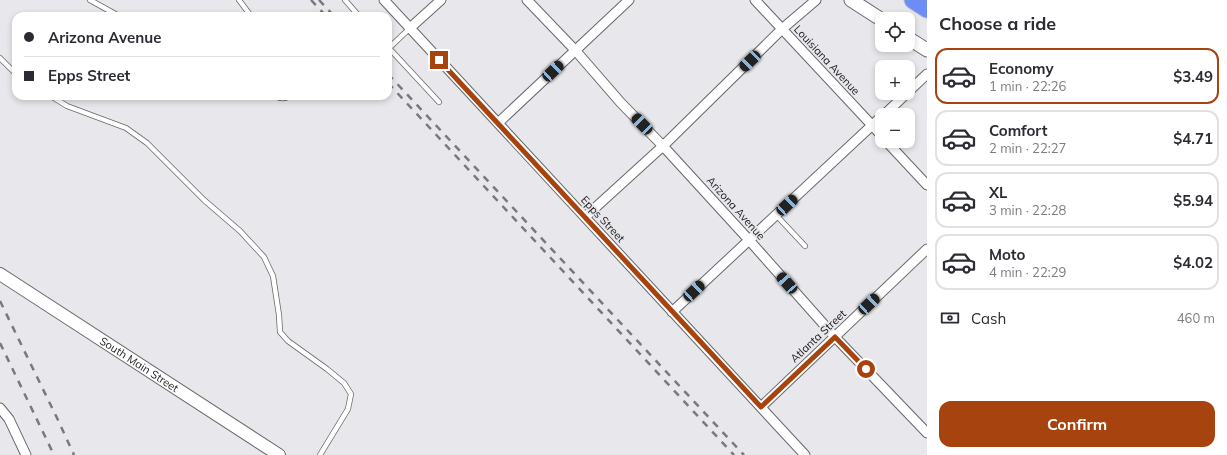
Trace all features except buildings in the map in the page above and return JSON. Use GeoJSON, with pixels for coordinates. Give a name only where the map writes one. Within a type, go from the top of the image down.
{"type":"FeatureCollection","features":[{"type":"Feature","properties":{"kind":"highway"},"geometry":{"type":"LineString","coordinates":[[913,0],[927,9]]}},
{"type":"Feature","properties":{"kind":"main road"},"geometry":{"type":"LineString","coordinates":[[851,0],[875,15]]}},
{"type":"Feature","properties":{"kind":"main road"},"geometry":{"type":"LineString","coordinates":[[915,42],[927,50]]}},
{"type":"Feature","properties":{"kind":"street","name":"Epps Street"},"geometry":{"type":"LineString","coordinates":[[384,0],[804,455]]}},
{"type":"Feature","properties":{"kind":"street"},"geometry":{"type":"LineString","coordinates":[[410,28],[441,0]]}},
{"type":"Feature","properties":{"kind":"street","name":"Arizona Avenue"},"geometry":{"type":"LineString","coordinates":[[527,0],[575,50],[621,103],[749,240],[835,337],[927,433]]}},
{"type":"Feature","properties":{"kind":"street"},"geometry":{"type":"LineString","coordinates":[[498,123],[629,0]]}},
{"type":"Feature","properties":{"kind":"street","name":"Louisiana Avenue"},"geometry":{"type":"LineString","coordinates":[[755,0],[875,129]]}},
{"type":"Feature","properties":{"kind":"street"},"geometry":{"type":"LineString","coordinates":[[585,217],[662,146],[782,30],[816,0]]}},
{"type":"Feature","properties":{"kind":"street"},"geometry":{"type":"LineString","coordinates":[[915,86],[927,74]]}},
{"type":"Feature","properties":{"kind":"street"},"geometry":{"type":"LineString","coordinates":[[892,108],[900,100]]}},
{"type":"Feature","properties":{"kind":"street"},"geometry":{"type":"LineString","coordinates":[[672,312],[875,123]]}},
{"type":"Feature","properties":{"kind":"street"},"geometry":{"type":"LineString","coordinates":[[893,148],[927,185]]}},
{"type":"Feature","properties":{"kind":"street","name":"Atlanta Street"},"geometry":{"type":"LineString","coordinates":[[761,407],[927,250]]}},
{"type":"Feature","properties":{"kind":"street","name":"South Main Street"},"geometry":{"type":"LineString","coordinates":[[0,274],[279,455]]}},
{"type":"Feature","properties":{"kind":"street"},"geometry":{"type":"LineString","coordinates":[[0,408],[9,419],[26,455]]}},
{"type":"Feature","properties":{"kind":"lane"},"geometry":{"type":"LineString","coordinates":[[90,0],[112,12]]}},
{"type":"Feature","properties":{"kind":"lane"},"geometry":{"type":"LineString","coordinates":[[240,0],[248,12]]}},
{"type":"Feature","properties":{"kind":"lane"},"geometry":{"type":"LineString","coordinates":[[345,0],[356,12]]}},
{"type":"Feature","properties":{"kind":"lane"},"geometry":{"type":"LineString","coordinates":[[392,45],[410,28]]}},
{"type":"Feature","properties":{"kind":"lane"},"geometry":{"type":"LineString","coordinates":[[392,51],[438,102]]}},
{"type":"Feature","properties":{"kind":"lane"},"geometry":{"type":"LineString","coordinates":[[0,58],[12,70]]}},
{"type":"Feature","properties":{"kind":"lane"},"geometry":{"type":"LineString","coordinates":[[57,100],[67,106],[126,128],[147,143],[204,200],[240,231],[264,257],[273,276],[280,332],[288,341],[339,378],[351,394],[348,409],[320,455]]}},
{"type":"Feature","properties":{"kind":"lane"},"geometry":{"type":"LineString","coordinates":[[776,215],[805,246]]}},
{"type":"Feature","properties":{"kind":"railway"},"geometry":{"type":"LineString","coordinates":[[311,0],[322,12]]}},
{"type":"Feature","properties":{"kind":"railway"},"geometry":{"type":"LineString","coordinates":[[319,0],[330,12]]}},
{"type":"Feature","properties":{"kind":"railway"},"geometry":{"type":"LineString","coordinates":[[392,78],[744,455]]}},
{"type":"Feature","properties":{"kind":"railway"},"geometry":{"type":"LineString","coordinates":[[392,87],[734,455]]}},
{"type":"Feature","properties":{"kind":"railway"},"geometry":{"type":"LineString","coordinates":[[0,301],[74,455]]}},
{"type":"Feature","properties":{"kind":"railway"},"geometry":{"type":"LineString","coordinates":[[0,343],[54,455]]}},
{"type":"Feature","properties":{"kind":"route"},"geometry":{"type":"LineString","coordinates":[[439,60],[761,407],[835,337],[866,369]]}}]}
